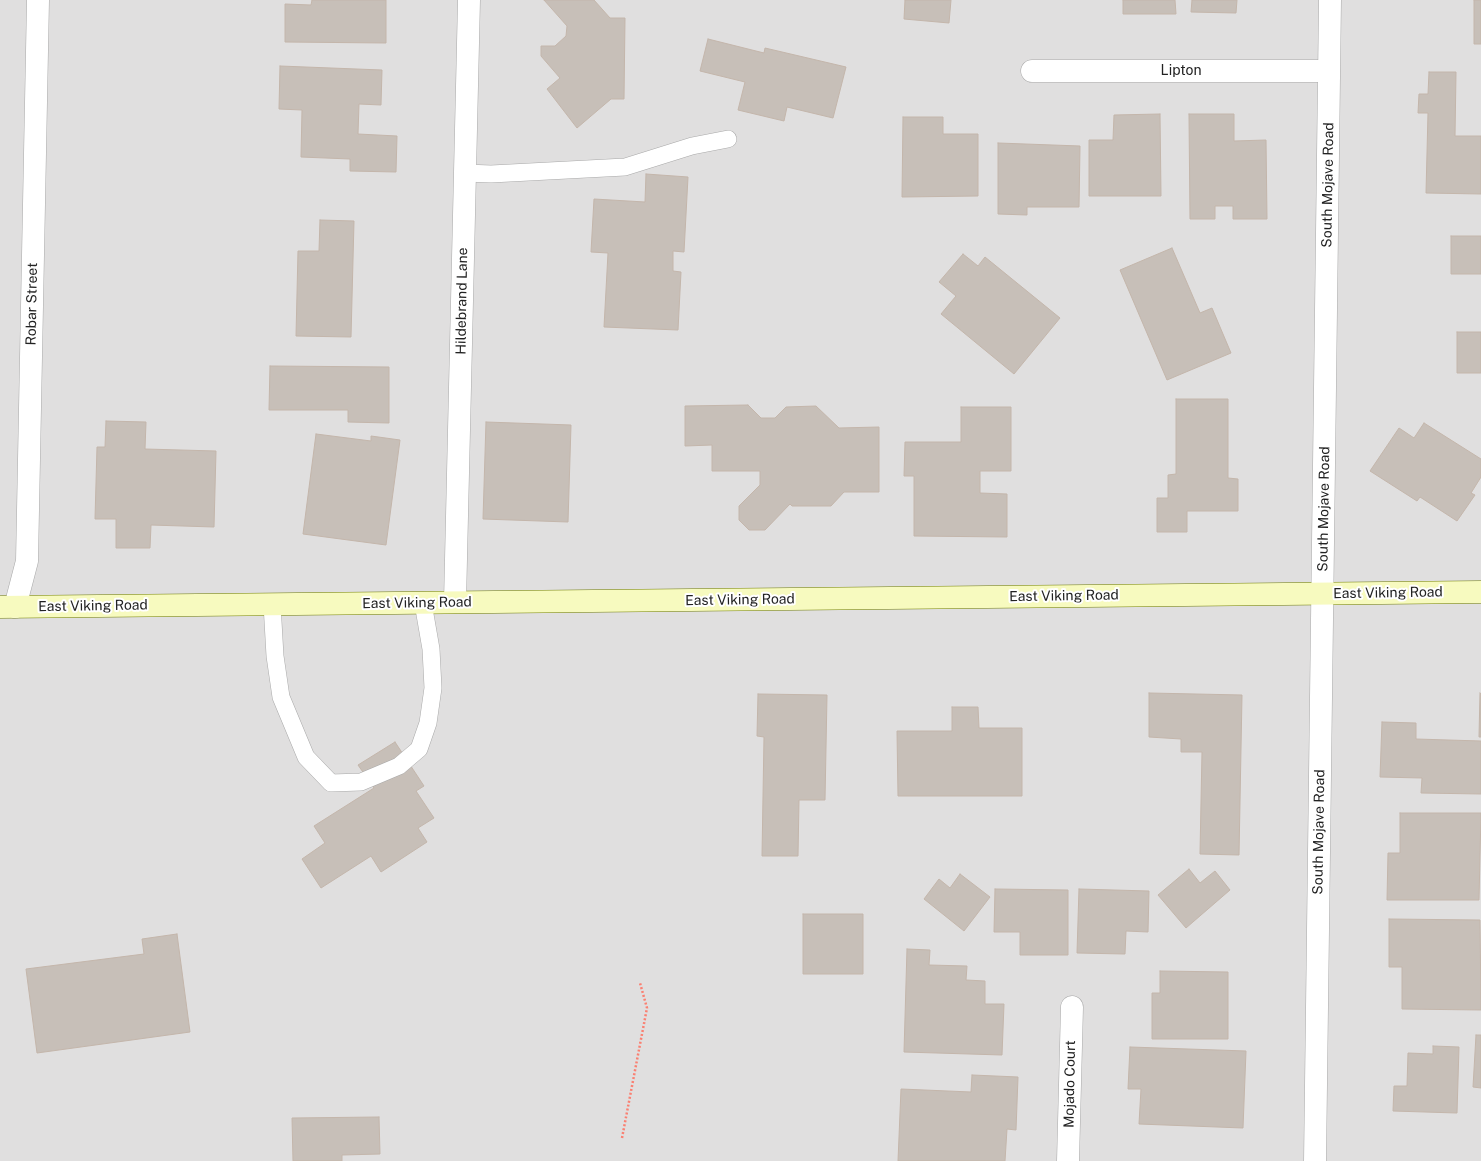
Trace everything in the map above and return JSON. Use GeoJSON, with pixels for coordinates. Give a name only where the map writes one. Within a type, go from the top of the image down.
{"type":"FeatureCollection","features":[{"type":"Feature","properties":{"kind":"street","name":"Robar Street"},"geometry":{"type":"LineString","coordinates":[[8,607],[27,561],[38,0]]}},
{"type":"Feature","properties":{"kind":"street","name":"Hildebrand Lane"},"geometry":{"type":"LineString","coordinates":[[455,602],[468,0]]}},
{"type":"Feature","properties":{"kind":"street","name":"South Mojave Road"},"geometry":{"type":"LineString","coordinates":[[1315,1161],[1330,0]]}},
{"type":"Feature","properties":{"kind":"street","name":"Lipton"},"geometry":{"type":"LineString","coordinates":[[1032,71],[1330,71]]}},
{"type":"Feature","properties":{"kind":"street","name":"East Viking Road"},"geometry":{"type":"LineString","coordinates":[[8,607],[1481,592]]}},
{"type":"Feature","properties":{"kind":"street","name":"Mojado Court"},"geometry":{"type":"LineString","coordinates":[[1068,1161],[1072,1007]]}},
{"type":"Feature","properties":{"kind":"lane"},"geometry":{"type":"LineString","coordinates":[[465,173],[491,174],[625,167],[692,146],[728,139]]}},
{"type":"Feature","properties":{"kind":"lane"},"geometry":{"type":"LineString","coordinates":[[272,604],[275,656],[282,697],[306,757],[331,783],[361,782],[399,766],[419,749],[428,722],[433,688],[431,649],[423,603]]}},
{"type":"Feature","properties":{"kind":"path"},"geometry":{"type":"LineString","coordinates":[[622,1138],[647,1008],[640,983]]}},
{"type":"Feature","properties":{"kind":"shaded area"},"geometry":{"type":"Polygon","coordinates":[[[0,0],[1481,0],[1481,1161],[0,1161],[0,0]]]}},
{"type":"Feature","properties":{"kind":"building"},"geometry":{"type":"Polygon","coordinates":[[[312,0],[386,0],[386,43],[285,42],[285,4],[311,5],[312,0]]]}},
{"type":"Feature","properties":{"kind":"building"},"geometry":{"type":"Polygon","coordinates":[[[544,0],[594,0],[610,18],[625,18],[624,99],[611,99],[577,128],[547,89],[560,78],[541,56],[541,46],[555,46],[566,36],[567,26],[544,0]]]}},
{"type":"Feature","properties":{"kind":"building"},"geometry":{"type":"Polygon","coordinates":[[[905,0],[951,0],[949,23],[904,19],[905,0]]]}},
{"type":"Feature","properties":{"kind":"building"},"geometry":{"type":"Polygon","coordinates":[[[1123,0],[1175,0],[1176,14],[1123,14],[1123,0]]]}},
{"type":"Feature","properties":{"kind":"building"},"geometry":{"type":"Polygon","coordinates":[[[1192,0],[1237,0],[1236,13],[1191,12],[1192,0]]]}},
{"type":"Feature","properties":{"kind":"building"},"geometry":{"type":"Polygon","coordinates":[[[1474,0],[1481,0],[1481,44],[1474,44],[1474,0]]]}},
{"type":"Feature","properties":{"kind":"building"},"geometry":{"type":"Polygon","coordinates":[[[708,39],[764,53],[765,48],[846,67],[833,118],[787,107],[784,121],[738,110],[745,82],[700,71],[708,39]]]}},
{"type":"Feature","properties":{"kind":"building"},"geometry":{"type":"Polygon","coordinates":[[[280,66],[382,70],[381,105],[359,104],[358,134],[397,136],[396,172],[350,171],[350,159],[301,157],[302,110],[279,109],[280,66]]]}},
{"type":"Feature","properties":{"kind":"building"},"geometry":{"type":"Polygon","coordinates":[[[1429,72],[1456,72],[1455,136],[1481,136],[1481,194],[1426,193],[1428,113],[1418,113],[1419,94],[1428,94],[1429,72]]]}},
{"type":"Feature","properties":{"kind":"building"},"geometry":{"type":"Polygon","coordinates":[[[1160,114],[1161,196],[1089,196],[1089,140],[1113,140],[1114,115],[1160,114]]]}},
{"type":"Feature","properties":{"kind":"building"},"geometry":{"type":"Polygon","coordinates":[[[1189,114],[1234,114],[1234,141],[1266,140],[1267,219],[1233,219],[1233,206],[1215,206],[1215,219],[1190,219],[1189,114]]]}},
{"type":"Feature","properties":{"kind":"building"},"geometry":{"type":"Polygon","coordinates":[[[903,117],[943,117],[943,134],[978,134],[978,196],[902,197],[903,117]]]}},
{"type":"Feature","properties":{"kind":"building"},"geometry":{"type":"Polygon","coordinates":[[[998,143],[1080,146],[1079,207],[1027,207],[1027,215],[998,214],[998,143]]]}},
{"type":"Feature","properties":{"kind":"building"},"geometry":{"type":"Polygon","coordinates":[[[646,174],[688,177],[684,252],[673,251],[673,271],[681,272],[678,330],[604,327],[608,253],[591,252],[594,199],[645,202],[646,174]]]}},
{"type":"Feature","properties":{"kind":"building"},"geometry":{"type":"Polygon","coordinates":[[[320,220],[354,221],[351,337],[296,336],[298,251],[319,251],[320,220]]]}},
{"type":"Feature","properties":{"kind":"building"},"geometry":{"type":"Polygon","coordinates":[[[1451,236],[1481,236],[1481,274],[1451,274],[1451,236]]]}},
{"type":"Feature","properties":{"kind":"building"},"geometry":{"type":"Polygon","coordinates":[[[1172,248],[1200,313],[1212,308],[1231,353],[1167,380],[1120,270],[1172,248]]]}},
{"type":"Feature","properties":{"kind":"building"},"geometry":{"type":"Polygon","coordinates":[[[963,254],[978,266],[985,257],[1060,318],[1014,374],[941,314],[956,296],[939,282],[963,254]]]}},
{"type":"Feature","properties":{"kind":"building"},"geometry":{"type":"Polygon","coordinates":[[[1457,332],[1481,332],[1481,373],[1457,373],[1457,332]]]}},
{"type":"Feature","properties":{"kind":"building"},"geometry":{"type":"Polygon","coordinates":[[[270,366],[389,367],[389,423],[348,422],[348,410],[269,410],[270,366]]]}},
{"type":"Feature","properties":{"kind":"building"},"geometry":{"type":"Polygon","coordinates":[[[1176,399],[1228,399],[1228,478],[1238,479],[1238,511],[1187,511],[1187,532],[1157,532],[1157,498],[1168,498],[1168,475],[1176,474],[1176,399]]]}},
{"type":"Feature","properties":{"kind":"building"},"geometry":{"type":"Polygon","coordinates":[[[748,405],[761,418],[775,418],[786,407],[816,406],[839,428],[879,427],[879,492],[844,492],[831,506],[792,506],[790,504],[765,530],[749,530],[739,520],[739,506],[760,485],[760,471],[712,471],[712,445],[685,446],[685,406],[748,405]]]}},
{"type":"Feature","properties":{"kind":"building"},"geometry":{"type":"Polygon","coordinates":[[[961,407],[1011,407],[1011,471],[980,471],[980,493],[1007,494],[1007,537],[914,536],[914,476],[904,476],[905,442],[961,442],[961,407]]]}},
{"type":"Feature","properties":{"kind":"building"},"geometry":{"type":"Polygon","coordinates":[[[106,421],[146,422],[145,449],[216,451],[214,527],[151,525],[150,548],[116,548],[116,519],[95,519],[97,447],[105,447],[106,421]]]}},
{"type":"Feature","properties":{"kind":"building"},"geometry":{"type":"Polygon","coordinates":[[[486,422],[571,425],[568,522],[483,519],[486,422]]]}},
{"type":"Feature","properties":{"kind":"building"},"geometry":{"type":"Polygon","coordinates":[[[1424,423],[1481,459],[1481,477],[1471,493],[1475,495],[1457,521],[1420,497],[1417,501],[1370,471],[1399,428],[1414,438],[1424,423]]]}},
{"type":"Feature","properties":{"kind":"building"},"geometry":{"type":"Polygon","coordinates":[[[316,434],[371,441],[371,436],[400,440],[386,545],[303,534],[316,434]]]}},
{"type":"Feature","properties":{"kind":"building"},"geometry":{"type":"Polygon","coordinates":[[[1149,693],[1242,695],[1239,855],[1200,854],[1202,752],[1181,752],[1181,739],[1149,737],[1149,693]]]}},
{"type":"Feature","properties":{"kind":"building"},"geometry":{"type":"Polygon","coordinates":[[[1480,693],[1481,737],[1479,737],[1480,693]]]}},
{"type":"Feature","properties":{"kind":"building"},"geometry":{"type":"Polygon","coordinates":[[[758,694],[827,695],[825,800],[799,800],[798,856],[762,856],[764,737],[757,736],[758,694]]]}},
{"type":"Feature","properties":{"kind":"building"},"geometry":{"type":"Polygon","coordinates":[[[952,707],[978,707],[979,728],[1022,728],[1022,796],[898,796],[897,731],[952,731],[952,707]]]}},
{"type":"Feature","properties":{"kind":"building"},"geometry":{"type":"Polygon","coordinates":[[[1382,722],[1416,723],[1416,739],[1481,741],[1481,794],[1421,793],[1422,778],[1380,777],[1382,722]]]}},
{"type":"Feature","properties":{"kind":"building"},"geometry":{"type":"Polygon","coordinates":[[[395,742],[424,786],[416,791],[434,818],[418,828],[427,842],[381,872],[371,856],[321,888],[302,859],[325,843],[314,826],[374,788],[358,765],[395,742]]]}},
{"type":"Feature","properties":{"kind":"building"},"geometry":{"type":"Polygon","coordinates":[[[1400,813],[1481,813],[1479,900],[1387,900],[1388,853],[1400,853],[1400,813]]]}},
{"type":"Feature","properties":{"kind":"building"},"geometry":{"type":"Polygon","coordinates":[[[1189,869],[1200,883],[1215,871],[1230,890],[1186,928],[1158,895],[1189,869]]]}},
{"type":"Feature","properties":{"kind":"building"},"geometry":{"type":"Polygon","coordinates":[[[960,874],[990,897],[964,931],[924,899],[939,879],[950,888],[960,874]]]}},
{"type":"Feature","properties":{"kind":"building"},"geometry":{"type":"Polygon","coordinates":[[[995,889],[1068,890],[1068,955],[1020,955],[1020,932],[994,932],[995,889]]]}},
{"type":"Feature","properties":{"kind":"building"},"geometry":{"type":"Polygon","coordinates":[[[1079,889],[1149,891],[1148,932],[1126,931],[1125,954],[1077,953],[1079,889]]]}},
{"type":"Feature","properties":{"kind":"building"},"geometry":{"type":"Polygon","coordinates":[[[803,914],[863,914],[863,974],[803,974],[803,914]]]}},
{"type":"Feature","properties":{"kind":"building"},"geometry":{"type":"Polygon","coordinates":[[[1389,919],[1480,920],[1481,1010],[1402,1009],[1402,967],[1389,967],[1389,919]]]}},
{"type":"Feature","properties":{"kind":"building"},"geometry":{"type":"Polygon","coordinates":[[[177,934],[190,1032],[37,1053],[26,969],[144,954],[142,939],[177,934]]]}},
{"type":"Feature","properties":{"kind":"building"},"geometry":{"type":"Polygon","coordinates":[[[907,949],[930,950],[929,965],[967,966],[966,980],[985,981],[985,1004],[1004,1004],[1002,1055],[904,1052],[907,949]]]}},
{"type":"Feature","properties":{"kind":"building"},"geometry":{"type":"Polygon","coordinates":[[[1160,971],[1228,972],[1228,1039],[1152,1039],[1152,993],[1160,993],[1160,971]]]}},
{"type":"Feature","properties":{"kind":"building"},"geometry":{"type":"Polygon","coordinates":[[[1476,1035],[1481,1035],[1481,1088],[1473,1087],[1476,1035]]]}},
{"type":"Feature","properties":{"kind":"building"},"geometry":{"type":"Polygon","coordinates":[[[1433,1046],[1459,1047],[1457,1113],[1393,1111],[1394,1086],[1407,1086],[1408,1053],[1433,1054],[1433,1046]]]}},
{"type":"Feature","properties":{"kind":"building"},"geometry":{"type":"Polygon","coordinates":[[[1130,1047],[1246,1051],[1243,1128],[1139,1124],[1141,1089],[1128,1089],[1130,1047]]]}},
{"type":"Feature","properties":{"kind":"building"},"geometry":{"type":"Polygon","coordinates":[[[972,1075],[1018,1077],[1016,1130],[1007,1129],[1005,1161],[898,1161],[901,1089],[971,1092],[972,1075]]]}},
{"type":"Feature","properties":{"kind":"building"},"geometry":{"type":"Polygon","coordinates":[[[379,1117],[380,1154],[342,1155],[342,1161],[293,1161],[292,1118],[379,1117]]]}}]}
